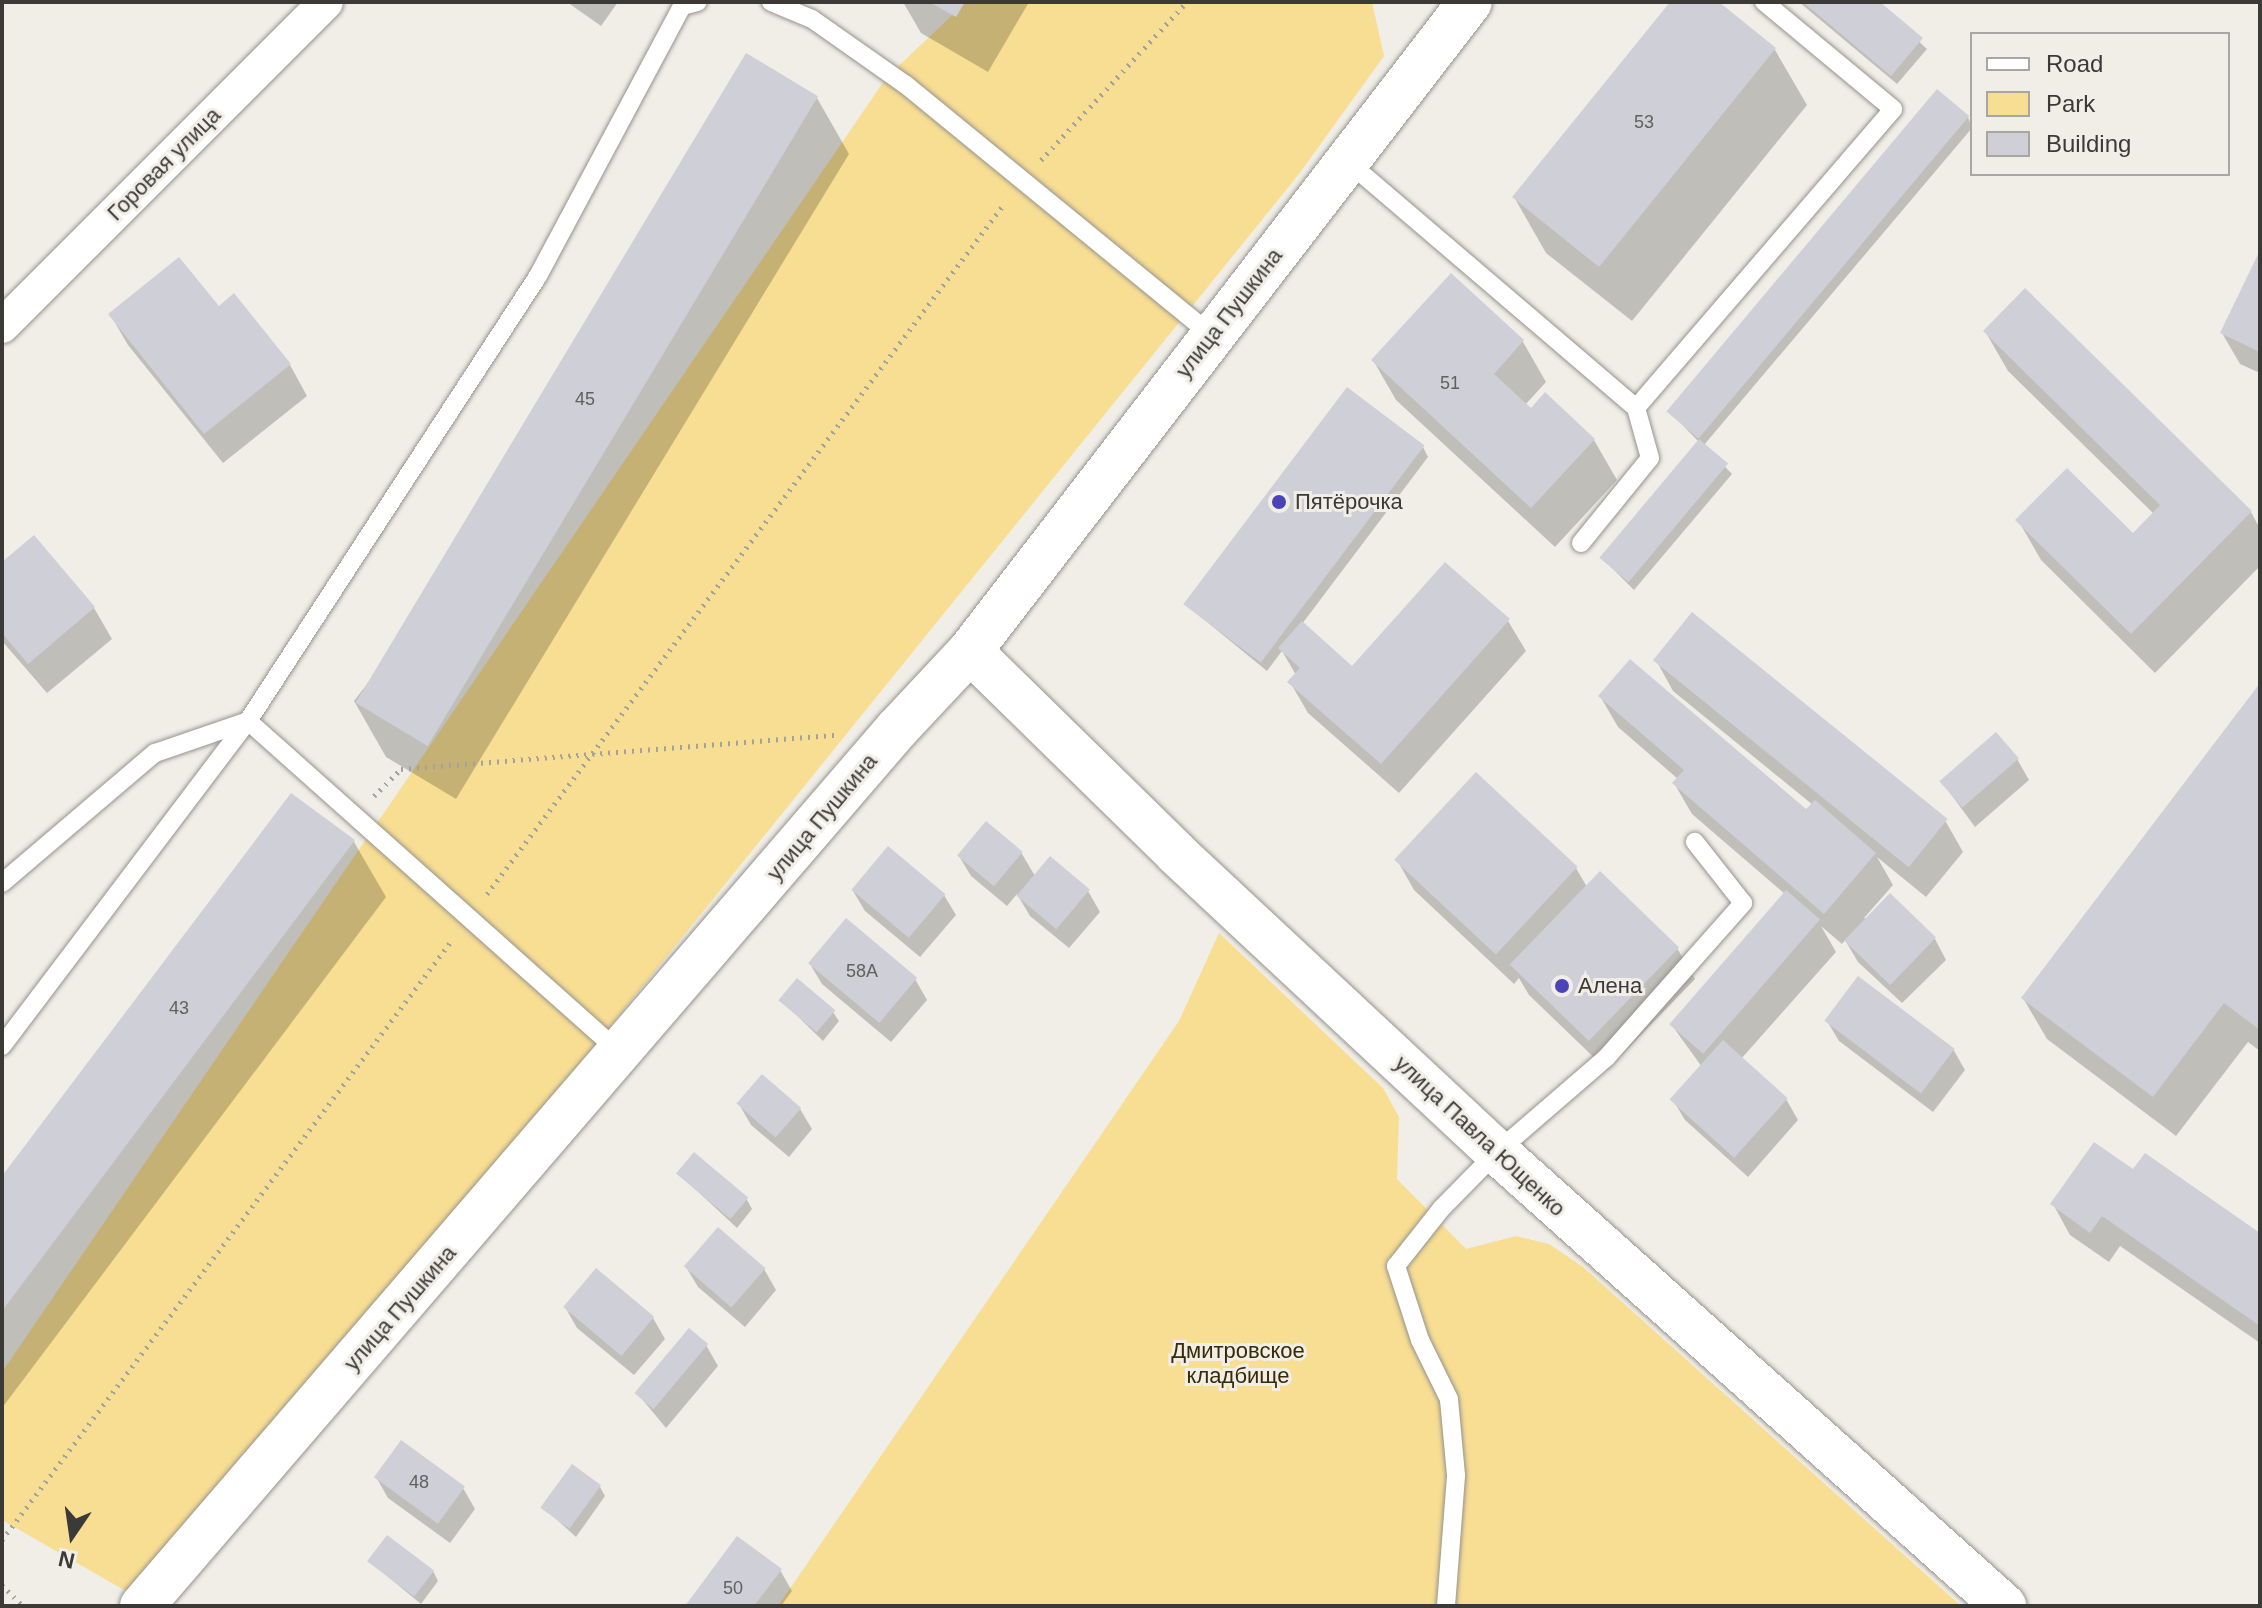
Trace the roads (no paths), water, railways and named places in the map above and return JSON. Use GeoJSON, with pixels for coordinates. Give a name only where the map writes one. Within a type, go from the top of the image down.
{"type":"FeatureCollection","features":[{"type":"Feature","properties":{"kind":"street","name":"Горовая улица"},"geometry":{"type":"LineString","coordinates":[[2,326],[326,2]]}},
{"type":"Feature","properties":{"kind":"street","name":"улица Пушкина"},"geometry":{"type":"LineString","coordinates":[[142,1606],[897,729],[970,651],[1470,2]]}},
{"type":"Feature","properties":{"kind":"street","name":"улица Павла Ющенко"},"geometry":{"type":"LineString","coordinates":[[970,651],[1177,854],[1497,1152],[2004,1606]]}},
{"type":"Feature","properties":{"kind":"lane"},"geometry":{"type":"LineString","coordinates":[[2,1046],[248,721],[538,276],[682,6],[698,2]]}},
{"type":"Feature","properties":{"kind":"lane"},"geometry":{"type":"LineString","coordinates":[[771,2],[815,11],[1211,335]]}},
{"type":"Feature","properties":{"kind":"lane"},"geometry":{"type":"LineString","coordinates":[[1636,408],[1893,109],[1764,2]]}},
{"type":"Feature","properties":{"kind":"lane"},"geometry":{"type":"LineString","coordinates":[[1347,161],[1636,408],[1650,458],[1581,543]]}},
{"type":"Feature","properties":{"kind":"lane"},"geometry":{"type":"LineString","coordinates":[[248,721],[621,1053]]}},
{"type":"Feature","properties":{"kind":"lane"},"geometry":{"type":"LineString","coordinates":[[2,883],[155,753],[248,721]]}},
{"type":"Feature","properties":{"kind":"lane"},"geometry":{"type":"LineString","coordinates":[[1446,1606],[1456,1475],[1449,1399],[1420,1340],[1396,1266],[1441,1209],[1497,1152],[1606,1058],[1743,903],[1695,842]]}},
{"type":"Feature","properties":{"kind":"place","name":"Пятёрочка"},"geometry":{"type":"Point","coordinates":[1279,502]}},
{"type":"Feature","properties":{"kind":"place","name":"Алена"},"geometry":{"type":"Point","coordinates":[1562,986]}},
{"type":"Feature","properties":{"kind":"park label","name":"Дмитровское кладбище"},"geometry":{"type":"Point","coordinates":[1238,1362]}}]}
